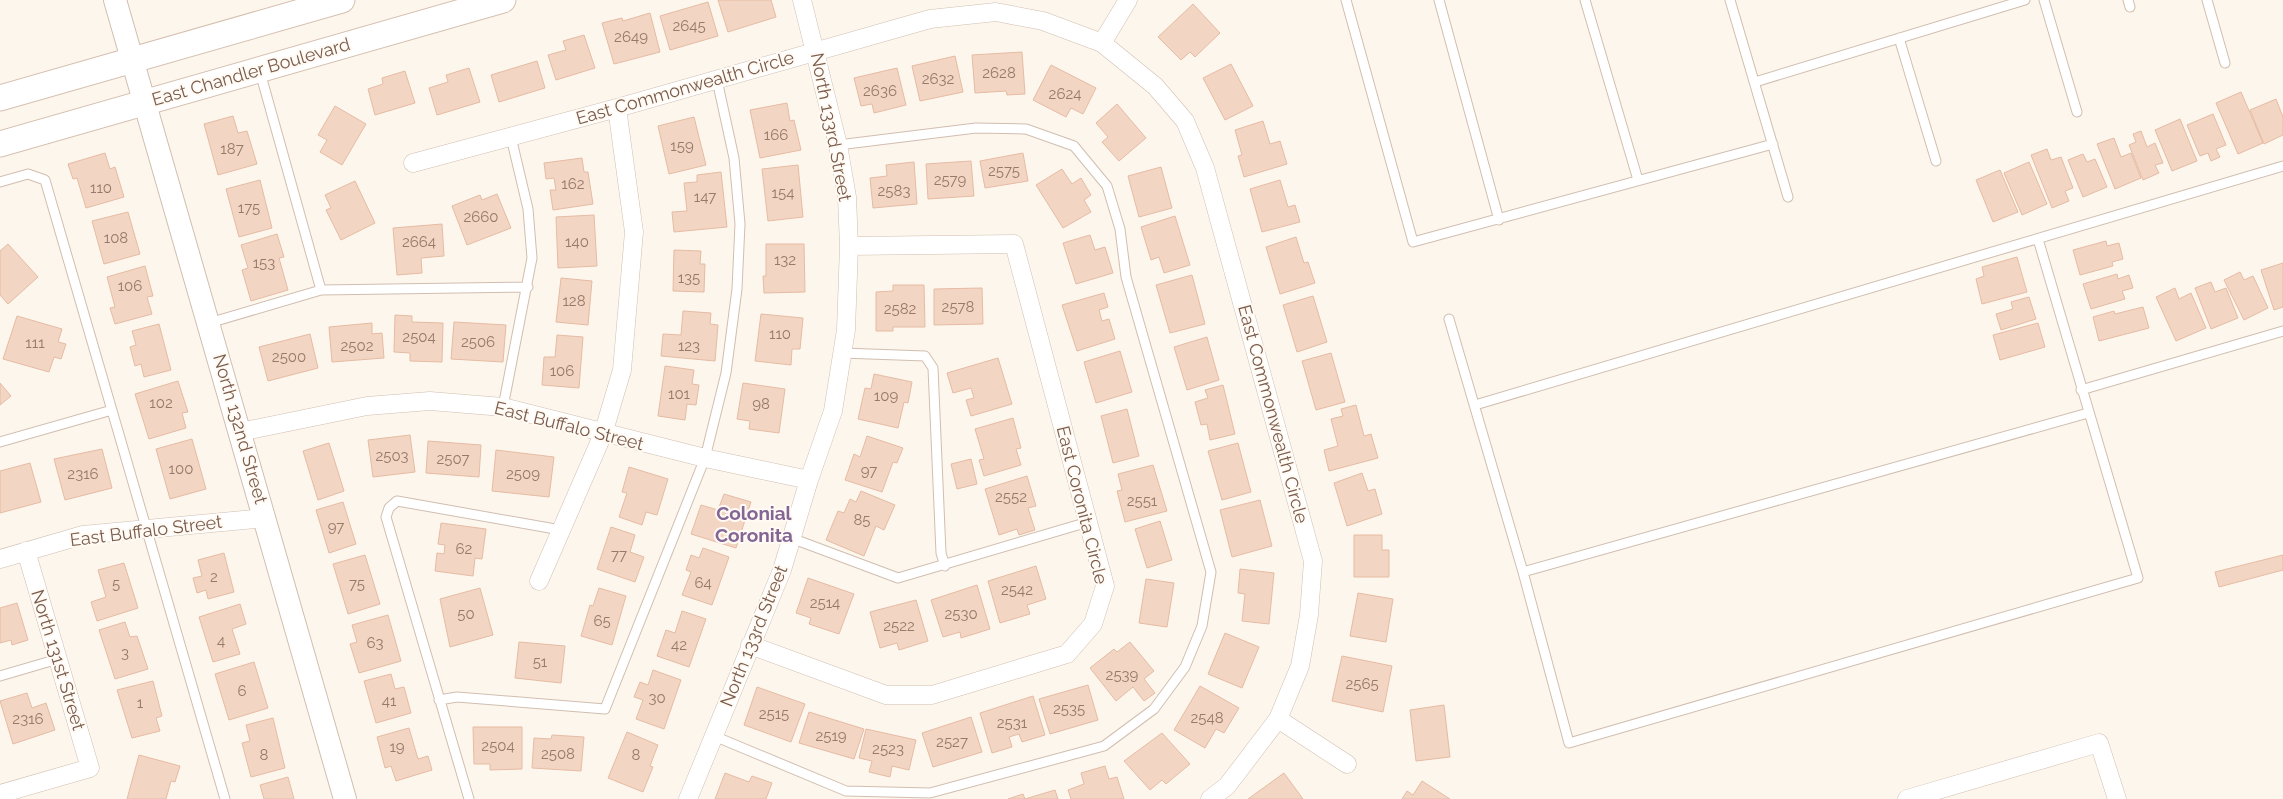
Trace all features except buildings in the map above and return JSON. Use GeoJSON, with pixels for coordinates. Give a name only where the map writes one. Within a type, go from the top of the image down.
{"type":"FeatureCollection","features":[{"type":"Feature","properties":{"kind":"main road"},"geometry":{"type":"LineString","coordinates":[[0,98],[342,0]]}},
{"type":"Feature","properties":{"kind":"main road","name":"East Chandler Boulevard"},"geometry":{"type":"LineString","coordinates":[[0,144],[503,0]]}},
{"type":"Feature","properties":{"kind":"street","name":"North 132nd Street"},"geometry":{"type":"LineString","coordinates":[[115,0],[345,799]]}},
{"type":"Feature","properties":{"kind":"street","name":"North 133rd Street"},"geometry":{"type":"LineString","coordinates":[[688,799],[782,570],[832,411],[846,330],[849,246],[847,197],[838,144],[802,0]]}},
{"type":"Feature","properties":{"kind":"street"},"geometry":{"type":"LineString","coordinates":[[1102,43],[1128,0]]}},
{"type":"Feature","properties":{"kind":"street","name":"East Commonwealth Circle"},"geometry":{"type":"LineString","coordinates":[[413,163],[617,108],[930,19],[996,12],[1043,21],[1102,43],[1154,86],[1185,121],[1205,168],[1313,561],[1308,615],[1300,666],[1278,719],[1227,786],[1210,799]]}},
{"type":"Feature","properties":{"kind":"street"},"geometry":{"type":"LineString","coordinates":[[539,581],[602,434],[622,370],[634,232],[617,108]]}},
{"type":"Feature","properties":{"kind":"street","name":"East Coronita Circle"},"geometry":{"type":"LineString","coordinates":[[750,645],[886,695],[932,695],[1067,654],[1093,624],[1105,586],[1014,244],[849,246]]}},
{"type":"Feature","properties":{"kind":"street","name":"East Buffalo Street"},"geometry":{"type":"LineString","coordinates":[[240,432],[367,406],[430,401],[503,407],[602,434],[809,480]]}},
{"type":"Feature","properties":{"kind":"street","name":"East Buffalo Street"},"geometry":{"type":"LineString","coordinates":[[0,559],[83,536],[265,518]]}},
{"type":"Feature","properties":{"kind":"street","name":"North 131st Street"},"geometry":{"type":"LineString","coordinates":[[0,794],[90,768],[26,551]]}},
{"type":"Feature","properties":{"kind":"street"},"geometry":{"type":"LineString","coordinates":[[1278,719],[1347,764]]}},
{"type":"Feature","properties":{"kind":"street"},"geometry":{"type":"LineString","coordinates":[[1907,799],[2100,743],[2117,799]]}},
{"type":"Feature","properties":{"kind":"lane"},"geometry":{"type":"LineString","coordinates":[[1346,0],[1412,242],[1499,220],[1773,144]]}},
{"type":"Feature","properties":{"kind":"lane"},"geometry":{"type":"LineString","coordinates":[[1439,0],[1499,220]]}},
{"type":"Feature","properties":{"kind":"lane"},"geometry":{"type":"LineString","coordinates":[[1585,0],[1638,180]]}},
{"type":"Feature","properties":{"kind":"lane"},"geometry":{"type":"LineString","coordinates":[[1730,0],[1788,197]]}},
{"type":"Feature","properties":{"kind":"lane"},"geometry":{"type":"LineString","coordinates":[[1755,82],[2025,0]]}},
{"type":"Feature","properties":{"kind":"lane"},"geometry":{"type":"LineString","coordinates":[[2044,0],[2078,112]]}},
{"type":"Feature","properties":{"kind":"lane"},"geometry":{"type":"LineString","coordinates":[[2207,0],[2225,63]]}},
{"type":"Feature","properties":{"kind":"lane"},"geometry":{"type":"LineString","coordinates":[[1899,38],[1936,161]]}},
{"type":"Feature","properties":{"kind":"lane"},"geometry":{"type":"LineString","coordinates":[[259,70],[321,290]]}},
{"type":"Feature","properties":{"kind":"lane"},"geometry":{"type":"LineString","coordinates":[[438,700],[456,697],[605,709],[705,458],[726,373],[737,289],[740,224],[734,158],[717,80]]}},
{"type":"Feature","properties":{"kind":"lane"},"geometry":{"type":"LineString","coordinates":[[714,736],[846,791],[930,793],[1104,746],[1154,709],[1185,667],[1202,626],[1212,572],[1126,277],[1120,228],[1107,186],[1074,146],[1026,129],[976,128],[838,144]]}},
{"type":"Feature","properties":{"kind":"lane"},"geometry":{"type":"LineString","coordinates":[[503,407],[528,287],[532,258],[528,209],[511,137]]}},
{"type":"Feature","properties":{"kind":"lane"},"geometry":{"type":"LineString","coordinates":[[1475,405],[2283,166]]}},
{"type":"Feature","properties":{"kind":"lane"},"geometry":{"type":"LineString","coordinates":[[0,182],[28,174],[45,180],[225,799]]}},
{"type":"Feature","properties":{"kind":"lane"},"geometry":{"type":"LineString","coordinates":[[1449,319],[1523,572],[1569,743],[2138,578],[2038,239]]}},
{"type":"Feature","properties":{"kind":"lane"},"geometry":{"type":"LineString","coordinates":[[209,323],[321,290],[528,287]]}},
{"type":"Feature","properties":{"kind":"lane"},"geometry":{"type":"LineString","coordinates":[[2081,390],[2283,331]]}},
{"type":"Feature","properties":{"kind":"lane"},"geometry":{"type":"LineString","coordinates":[[842,353],[925,356],[933,368],[941,553],[946,566]]}},
{"type":"Feature","properties":{"kind":"lane"},"geometry":{"type":"LineString","coordinates":[[0,442],[112,410]]}},
{"type":"Feature","properties":{"kind":"lane"},"geometry":{"type":"LineString","coordinates":[[1523,572],[2088,413]]}},
{"type":"Feature","properties":{"kind":"lane"},"geometry":{"type":"LineString","coordinates":[[469,799],[438,700],[386,517],[389,508],[397,501],[561,530]]}},
{"type":"Feature","properties":{"kind":"lane"},"geometry":{"type":"LineString","coordinates":[[791,538],[898,578],[946,566],[1088,522]]}},
{"type":"Feature","properties":{"kind":"lane"},"geometry":{"type":"LineString","coordinates":[[0,676],[58,659]]}},
{"type":"Feature","properties":{"kind":"district","name":"Colonial Coronita"},"geometry":{"type":"Point","coordinates":[754,524]}}]}
